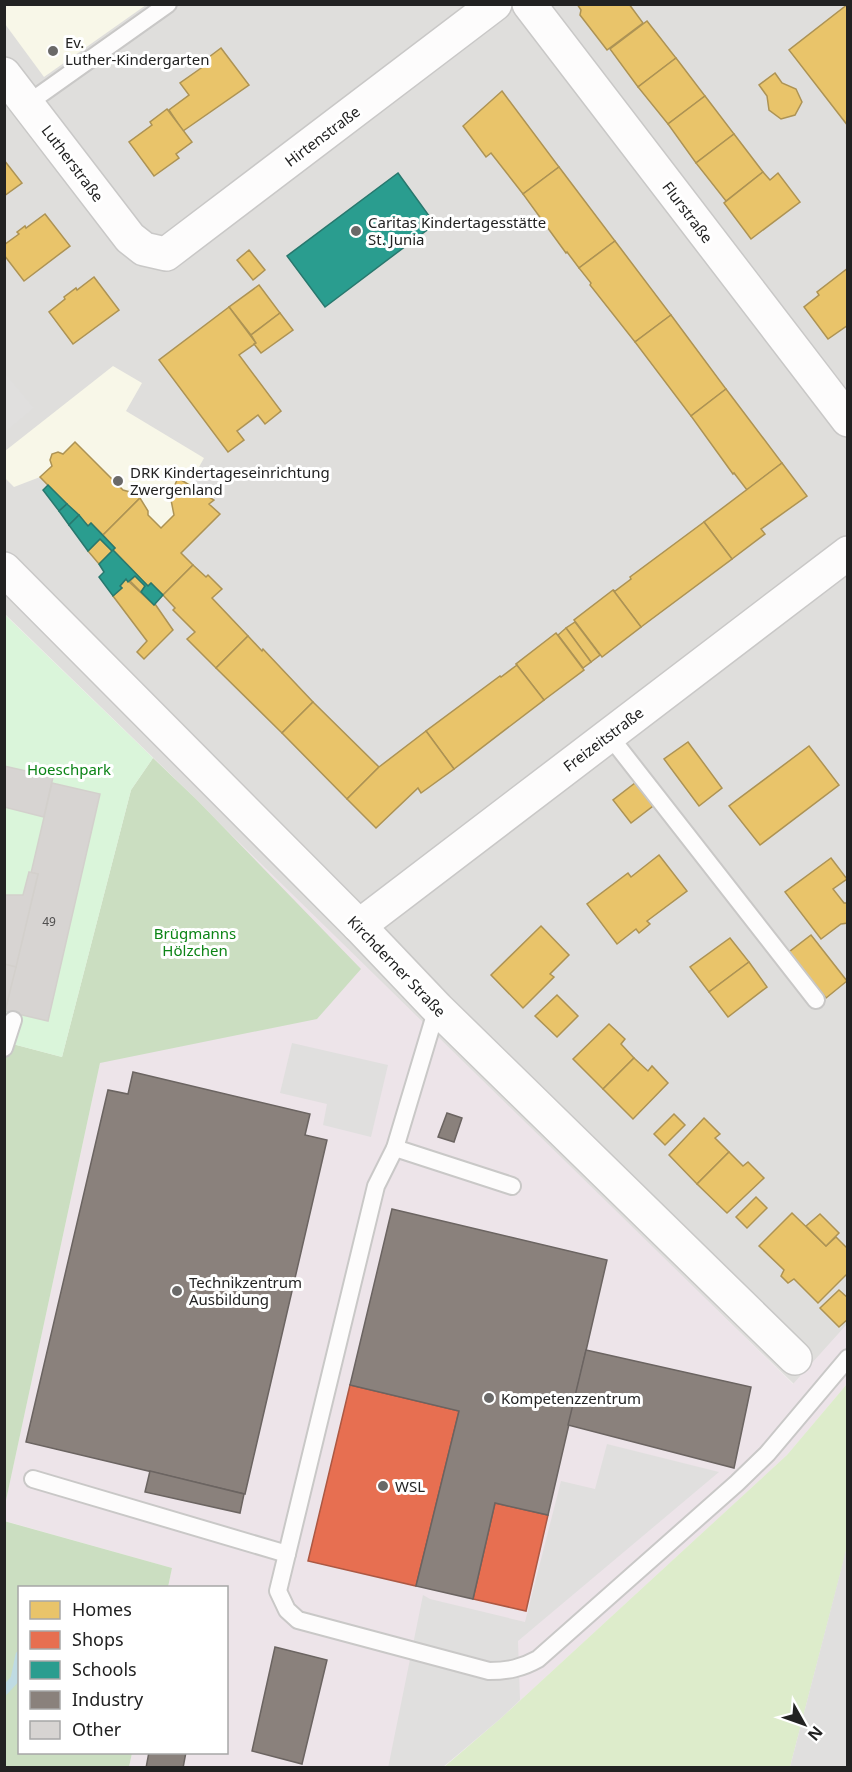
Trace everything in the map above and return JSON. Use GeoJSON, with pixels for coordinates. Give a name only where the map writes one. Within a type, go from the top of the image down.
{"type":"FeatureCollection","features":[{"type":"Feature","properties":{"kind":"street","name":"Hirtenstraße"},"geometry":{"type":"LineString","coordinates":[[144,249],[166,254],[495,4]]}},
{"type":"Feature","properties":{"kind":"street","name":"Flurstraße"},"geometry":{"type":"LineString","coordinates":[[529,4],[848,420]]}},
{"type":"Feature","properties":{"kind":"street","name":"Lutherstraße"},"geometry":{"type":"LineString","coordinates":[[4,74],[130,238],[144,249]]}},
{"type":"Feature","properties":{"kind":"street","name":"Freizeitstraße"},"geometry":{"type":"LineString","coordinates":[[359,926],[848,553]]}},
{"type":"Feature","properties":{"kind":"street","name":"Kirchderner Straße"},"geometry":{"type":"LineString","coordinates":[[4,569],[359,926],[437,1008],[795,1358]]}},
{"type":"Feature","properties":{"kind":"lane"},"geometry":{"type":"LineString","coordinates":[[27,104],[168,4]]}},
{"type":"Feature","properties":{"kind":"lane"},"geometry":{"type":"LineString","coordinates":[[608,734],[816,1000]]}},
{"type":"Feature","properties":{"kind":"lane"},"geometry":{"type":"LineString","coordinates":[[437,1008],[395,1148],[376,1186],[278,1591],[287,1610],[298,1620],[489,1671],[521,1668],[538,1659],[737,1483],[767,1454],[848,1358]]}},
{"type":"Feature","properties":{"kind":"lane"},"geometry":{"type":"LineString","coordinates":[[4,1048],[13,1020]]}},
{"type":"Feature","properties":{"kind":"lane"},"geometry":{"type":"LineString","coordinates":[[395,1148],[512,1186]]}},
{"type":"Feature","properties":{"kind":"lane"},"geometry":{"type":"LineString","coordinates":[[33,1479],[287,1554]]}},
{"type":"Feature","properties":{"kind":"shaded area","name":"Ev. Luther-Kindergarten"},"geometry":{"type":"Polygon","coordinates":[[[5,4],[146,5],[44,77],[5,24],[5,4]]]}},
{"type":"Feature","properties":{"kind":"shaded area"},"geometry":{"type":"Polygon","coordinates":[[[4,5],[847,5],[848,1324],[794,1384],[361,969],[197,800],[5,614],[4,5]]]}},
{"type":"Feature","properties":{"kind":"shaded area","name":"DRK Kindertageseinrichtung Zwergenland"},"geometry":{"type":"Polygon","coordinates":[[[113,366],[142,383],[126,411],[204,458],[189,485],[214,500],[210,504],[220,514],[181,553],[193,565],[163,595],[91,523],[40,477],[14,487],[5,478],[5,451],[113,366]]]}},
{"type":"Feature","properties":{"kind":"shaded area"},"geometry":{"type":"Polygon","coordinates":[[[4,372],[34,408],[5,432],[4,432],[4,372]]]}},
{"type":"Feature","properties":{"kind":"shaded area"},"geometry":{"type":"Polygon","coordinates":[[[153,758],[793,1384],[847,1324],[847,1384],[787,1455],[500,1719],[443,1767],[129,1767],[132,1754],[228,1754],[228,1586],[168,1586],[172,1568],[5,1521],[5,1505],[100,1063],[153,758]]]}},
{"type":"Feature","properties":{"kind":"shaded area"},"geometry":{"type":"Polygon","coordinates":[[[292,1043],[388,1065],[371,1137],[323,1125],[327,1104],[280,1093],[292,1043]]]}},
{"type":"Feature","properties":{"kind":"shaded area"},"geometry":{"type":"Polygon","coordinates":[[[607,1444],[719,1472],[518,1641],[520,1700],[500,1719],[443,1767],[388,1768],[423,1595],[430,1599],[525,1622],[561,1481],[595,1489],[607,1444]]]}},
{"type":"Feature","properties":{"kind":"shaded area"},"geometry":{"type":"Polygon","coordinates":[[[847,1546],[847,1767],[790,1767],[841,1570],[847,1546]]]}},
{"type":"Feature","properties":{"kind":"green space","name":"Hoeschpark"},"geometry":{"type":"Polygon","coordinates":[[[4,614],[153,758],[131,790],[62,1057],[5,1042],[4,614]]]}},
{"type":"Feature","properties":{"kind":"green space","name":"Brügmanns Hölzchen"},"geometry":{"type":"Polygon","coordinates":[[[153,758],[197,800],[361,969],[317,1019],[100,1063],[5,1505],[5,1042],[62,1057],[131,790],[153,758]]]}},
{"type":"Feature","properties":{"kind":"green space"},"geometry":{"type":"Polygon","coordinates":[[[847,1384],[847,1548],[790,1767],[443,1768],[500,1719],[787,1455],[847,1384]]]}},
{"type":"Feature","properties":{"kind":"green space"},"geometry":{"type":"Polygon","coordinates":[[[4,1521],[172,1568],[168,1586],[18,1586],[18,1754],[132,1754],[129,1767],[5,1767],[4,1521]]]}},
{"type":"Feature","properties":{"kind":"building: Homes"},"geometry":{"type":"Polygon","coordinates":[[[577,4],[629,4],[643,23],[607,50],[580,15],[581,10],[577,4]]]}},
{"type":"Feature","properties":{"kind":"building: Homes"},"geometry":{"type":"Polygon","coordinates":[[[848,4],[848,126],[789,50],[848,4]]]}},
{"type":"Feature","properties":{"kind":"building: Homes"},"geometry":{"type":"Polygon","coordinates":[[[647,21],[676,58],[638,87],[610,49],[647,21]]]}},
{"type":"Feature","properties":{"kind":"building: Homes"},"geometry":{"type":"Polygon","coordinates":[[[221,48],[249,85],[183,131],[169,110],[189,95],[180,83],[204,66],[201,63],[221,48]]]}},
{"type":"Feature","properties":{"kind":"building: Homes"},"geometry":{"type":"Polygon","coordinates":[[[676,58],[705,96],[668,124],[638,87],[676,58]]]}},
{"type":"Feature","properties":{"kind":"building: Homes"},"geometry":{"type":"Polygon","coordinates":[[[775,73],[782,83],[796,89],[802,102],[795,115],[781,119],[769,110],[767,96],[759,85],[775,73]]]}},
{"type":"Feature","properties":{"kind":"building: Homes"},"geometry":{"type":"Polygon","coordinates":[[[502,91],[559,167],[523,194],[491,153],[486,157],[463,126],[502,91]]]}},
{"type":"Feature","properties":{"kind":"building: Homes"},"geometry":{"type":"Polygon","coordinates":[[[705,96],[734,134],[696,163],[668,124],[705,96]]]}},
{"type":"Feature","properties":{"kind":"building: Homes"},"geometry":{"type":"Polygon","coordinates":[[[167,109],[192,142],[176,154],[179,158],[154,176],[129,142],[152,125],[150,122],[167,109]]]}},
{"type":"Feature","properties":{"kind":"building: Homes"},"geometry":{"type":"Polygon","coordinates":[[[734,134],[763,172],[726,201],[696,163],[734,134]]]}},
{"type":"Feature","properties":{"kind":"building: Homes"},"geometry":{"type":"Polygon","coordinates":[[[4,160],[22,183],[4,196],[4,160]]]}},
{"type":"Feature","properties":{"kind":"building: Homes"},"geometry":{"type":"Polygon","coordinates":[[[559,167],[615,241],[579,268],[523,194],[559,167]]]}},
{"type":"Feature","properties":{"kind":"building: Homes"},"geometry":{"type":"Polygon","coordinates":[[[763,172],[770,180],[778,173],[800,202],[751,239],[724,203],[763,172]]]}},
{"type":"Feature","properties":{"kind":"building: Homes"},"geometry":{"type":"Polygon","coordinates":[[[45,214],[70,246],[24,281],[4,255],[4,245],[19,234],[17,232],[45,214]]]}},
{"type":"Feature","properties":{"kind":"building: Homes"},"geometry":{"type":"Polygon","coordinates":[[[615,241],[671,315],[635,342],[579,268],[615,241]]]}},
{"type":"Feature","properties":{"kind":"building: Homes"},"geometry":{"type":"Polygon","coordinates":[[[249,250],[265,270],[253,280],[237,260],[249,250]]]}},
{"type":"Feature","properties":{"kind":"building: Homes"},"geometry":{"type":"Polygon","coordinates":[[[848,268],[848,325],[828,339],[804,307],[819,295],[817,292],[848,268]]]}},
{"type":"Feature","properties":{"kind":"building: Homes"},"geometry":{"type":"Polygon","coordinates":[[[94,277],[119,310],[73,344],[49,312],[65,299],[64,297],[94,277]]]}},
{"type":"Feature","properties":{"kind":"building: Homes"},"geometry":{"type":"Polygon","coordinates":[[[259,285],[280,313],[251,335],[229,307],[259,285]]]}},
{"type":"Feature","properties":{"kind":"building: Homes"},"geometry":{"type":"Polygon","coordinates":[[[229,307],[256,343],[239,355],[281,411],[265,424],[258,415],[237,431],[244,440],[228,452],[159,360],[229,307]]]}},
{"type":"Feature","properties":{"kind":"building: Homes"},"geometry":{"type":"Polygon","coordinates":[[[280,313],[293,330],[261,353],[251,335],[280,313]]]}},
{"type":"Feature","properties":{"kind":"building: Homes"},"geometry":{"type":"Polygon","coordinates":[[[671,315],[726,389],[691,416],[635,342],[671,315]]]}},
{"type":"Feature","properties":{"kind":"building: Homes"},"geometry":{"type":"Polygon","coordinates":[[[726,389],[782,463],[747,490],[691,416],[726,389]]]}},
{"type":"Feature","properties":{"kind":"building: Homes"},"geometry":{"type":"Polygon","coordinates":[[[75,442],[123,490],[140,498],[103,535],[91,523],[88,526],[40,477],[52,466],[50,460],[52,454],[58,452],[63,454],[75,442]]]}},
{"type":"Feature","properties":{"kind":"building: Homes"},"geometry":{"type":"Polygon","coordinates":[[[782,463],[807,496],[761,529],[765,534],[732,559],[704,522],[782,463]]]}},
{"type":"Feature","properties":{"kind":"building: Homes"},"geometry":{"type":"Polygon","coordinates":[[[178,478],[214,500],[209,504],[220,514],[181,553],[193,565],[163,595],[151,583],[148,586],[113,550],[115,548],[103,535],[140,498],[148,515],[161,528],[174,515],[171,500],[178,478]]]}},
{"type":"Feature","properties":{"kind":"building: Homes"},"geometry":{"type":"Polygon","coordinates":[[[704,522],[732,559],[641,627],[613,590],[615,591],[631,579],[630,577],[704,522]]]}},
{"type":"Feature","properties":{"kind":"building: Homes"},"geometry":{"type":"Polygon","coordinates":[[[100,539],[112,551],[99,564],[88,551],[100,539]]]}},
{"type":"Feature","properties":{"kind":"building: Homes"},"geometry":{"type":"Polygon","coordinates":[[[193,565],[206,577],[208,575],[222,589],[212,598],[248,636],[216,668],[187,639],[195,632],[173,610],[175,608],[163,595],[193,565]]]}},
{"type":"Feature","properties":{"kind":"building: Homes"},"geometry":{"type":"Polygon","coordinates":[[[135,576],[145,586],[141,592],[130,581],[135,576]]]}},
{"type":"Feature","properties":{"kind":"building: Homes"},"geometry":{"type":"Polygon","coordinates":[[[126,579],[155,604],[173,630],[144,659],[137,652],[147,641],[113,596],[122,588],[120,586],[126,579]]]}},
{"type":"Feature","properties":{"kind":"building: Homes"},"geometry":{"type":"Polygon","coordinates":[[[613,590],[641,627],[602,657],[574,620],[613,590]]]}},
{"type":"Feature","properties":{"kind":"building: Homes"},"geometry":{"type":"Polygon","coordinates":[[[575,622],[600,655],[591,662],[566,628],[575,622]]]}},
{"type":"Feature","properties":{"kind":"building: Homes"},"geometry":{"type":"Polygon","coordinates":[[[566,628],[591,662],[583,668],[558,635],[566,628]]]}},
{"type":"Feature","properties":{"kind":"building: Homes"},"geometry":{"type":"Polygon","coordinates":[[[556,633],[584,670],[544,700],[516,664],[556,633]]]}},
{"type":"Feature","properties":{"kind":"building: Homes"},"geometry":{"type":"Polygon","coordinates":[[[248,636],[313,702],[282,733],[216,668],[248,636]]]}},
{"type":"Feature","properties":{"kind":"building: Homes"},"geometry":{"type":"Polygon","coordinates":[[[517,665],[544,700],[454,769],[426,731],[517,665]]]}},
{"type":"Feature","properties":{"kind":"building: Homes"},"geometry":{"type":"Polygon","coordinates":[[[313,702],[379,767],[347,799],[282,733],[313,702]]]}},
{"type":"Feature","properties":{"kind":"building: Homes"},"geometry":{"type":"Polygon","coordinates":[[[426,731],[454,769],[421,793],[418,788],[376,828],[347,799],[379,767],[426,731]]]}},
{"type":"Feature","properties":{"kind":"building: Homes"},"geometry":{"type":"Polygon","coordinates":[[[688,742],[722,788],[699,806],[664,759],[688,742]]]}},
{"type":"Feature","properties":{"kind":"building: Homes"},"geometry":{"type":"Polygon","coordinates":[[[809,746],[839,785],[760,845],[729,806],[809,746]]]}},
{"type":"Feature","properties":{"kind":"building: Homes"},"geometry":{"type":"Polygon","coordinates":[[[635,783],[653,806],[631,823],[613,800],[635,783]]]}},
{"type":"Feature","properties":{"kind":"building: Homes"},"geometry":{"type":"Polygon","coordinates":[[[659,855],[687,891],[647,921],[650,924],[639,933],[636,929],[617,944],[587,904],[628,873],[631,877],[659,855]]]}},
{"type":"Feature","properties":{"kind":"building: Homes"},"geometry":{"type":"Polygon","coordinates":[[[831,858],[847,879],[833,889],[844,903],[848,903],[848,923],[841,924],[821,939],[785,892],[831,858]]]}},
{"type":"Feature","properties":{"kind":"building: Homes"},"geometry":{"type":"Polygon","coordinates":[[[541,926],[569,955],[550,974],[554,977],[523,1008],[491,975],[541,926]]]}},
{"type":"Feature","properties":{"kind":"building: Homes"},"geometry":{"type":"Polygon","coordinates":[[[811,935],[847,981],[826,998],[789,952],[811,935]]]}},
{"type":"Feature","properties":{"kind":"building: Homes"},"geometry":{"type":"Polygon","coordinates":[[[730,938],[749,962],[709,992],[690,967],[730,938]]]}},
{"type":"Feature","properties":{"kind":"building: Homes"},"geometry":{"type":"Polygon","coordinates":[[[749,962],[767,987],[728,1017],[709,992],[749,962]]]}},
{"type":"Feature","properties":{"kind":"building: Homes"},"geometry":{"type":"Polygon","coordinates":[[[557,995],[578,1016],[557,1037],[535,1016],[557,995]]]}},
{"type":"Feature","properties":{"kind":"building: Homes"},"geometry":{"type":"Polygon","coordinates":[[[609,1024],[625,1039],[621,1044],[634,1058],[603,1089],[573,1059],[609,1024]]]}},
{"type":"Feature","properties":{"kind":"building: Homes"},"geometry":{"type":"Polygon","coordinates":[[[634,1058],[648,1071],[652,1066],[668,1083],[633,1119],[603,1089],[634,1058]]]}},
{"type":"Feature","properties":{"kind":"building: Homes"},"geometry":{"type":"Polygon","coordinates":[[[674,1114],[685,1125],[665,1145],[654,1134],[674,1114]]]}},
{"type":"Feature","properties":{"kind":"building: Homes"},"geometry":{"type":"Polygon","coordinates":[[[704,1118],[720,1134],[715,1138],[729,1152],[697,1184],[669,1155],[704,1118]]]}},
{"type":"Feature","properties":{"kind":"building: Homes"},"geometry":{"type":"Polygon","coordinates":[[[729,1152],[743,1166],[748,1162],[764,1178],[727,1213],[697,1184],[729,1152]]]}},
{"type":"Feature","properties":{"kind":"building: Homes"},"geometry":{"type":"Polygon","coordinates":[[[756,1197],[767,1208],[747,1228],[736,1217],[756,1197]]]}},
{"type":"Feature","properties":{"kind":"building: Homes"},"geometry":{"type":"Polygon","coordinates":[[[792,1213],[826,1246],[836,1237],[848,1249],[848,1273],[818,1303],[794,1279],[788,1283],[781,1276],[784,1270],[759,1246],[792,1213]]]}},
{"type":"Feature","properties":{"kind":"building: Homes"},"geometry":{"type":"Polygon","coordinates":[[[820,1214],[839,1233],[826,1246],[806,1226],[820,1214]]]}},
{"type":"Feature","properties":{"kind":"building: Homes"},"geometry":{"type":"Polygon","coordinates":[[[839,1290],[848,1298],[848,1319],[839,1327],[820,1308],[839,1290]]]}},
{"type":"Feature","properties":{"kind":"building: Shops","name":"WSL"},"geometry":{"type":"Polygon","coordinates":[[[350,1385],[459,1411],[416,1586],[308,1561],[350,1385]]]}},
{"type":"Feature","properties":{"kind":"building: Shops"},"geometry":{"type":"Polygon","coordinates":[[[495,1503],[548,1515],[526,1611],[473,1599],[495,1503]]]}},
{"type":"Feature","properties":{"kind":"building: Schools"},"geometry":{"type":"Polygon","coordinates":[[[398,173],[435,224],[325,307],[287,256],[398,173]]]}},
{"type":"Feature","properties":{"kind":"building: Schools"},"geometry":{"type":"Polygon","coordinates":[[[48,485],[67,504],[59,511],[43,490],[48,485]]]}},
{"type":"Feature","properties":{"kind":"building: Schools"},"geometry":{"type":"Polygon","coordinates":[[[67,504],[79,515],[69,525],[59,511],[67,504]]]}},
{"type":"Feature","properties":{"kind":"building: Schools"},"geometry":{"type":"Polygon","coordinates":[[[79,515],[88,526],[91,523],[115,548],[113,550],[148,586],[151,583],[163,595],[154,605],[141,592],[145,586],[135,576],[128,582],[126,579],[120,586],[122,588],[113,596],[99,577],[104,572],[99,564],[112,551],[100,539],[88,551],[69,525],[79,515]]]}},
{"type":"Feature","properties":{"kind":"building: Industry","name":"Technikzentrum Ausbildung"},"geometry":{"type":"Polygon","coordinates":[[[133,1072],[310,1114],[305,1135],[327,1140],[245,1494],[26,1442],[108,1090],[128,1094],[133,1072]]]}},
{"type":"Feature","properties":{"kind":"building: Industry"},"geometry":{"type":"Polygon","coordinates":[[[447,1113],[462,1118],[454,1142],[438,1137],[447,1113]]]}},
{"type":"Feature","properties":{"kind":"building: Industry","name":"Kompetenzzentrum"},"geometry":{"type":"Polygon","coordinates":[[[392,1209],[607,1260],[548,1515],[495,1503],[473,1599],[416,1586],[459,1411],[350,1385],[392,1209]]]}},
{"type":"Feature","properties":{"kind":"building: Industry"},"geometry":{"type":"Polygon","coordinates":[[[586,1350],[751,1387],[734,1468],[568,1425],[586,1350]]]}},
{"type":"Feature","properties":{"kind":"building: Industry"},"geometry":{"type":"Polygon","coordinates":[[[150,1471],[244,1494],[240,1513],[145,1492],[150,1471]]]}},
{"type":"Feature","properties":{"kind":"building: Industry"},"geometry":{"type":"Polygon","coordinates":[[[275,1647],[327,1660],[302,1764],[252,1751],[275,1647]]]}},
{"type":"Feature","properties":{"kind":"building: Industry"},"geometry":{"type":"Polygon","coordinates":[[[149,1754],[186,1754],[183,1768],[146,1768],[149,1754]]]}},
{"type":"Feature","properties":{"kind":"building: Other"},"geometry":{"type":"Polygon","coordinates":[[[4,766],[53,777],[44,817],[4,807],[4,766]]]}},
{"type":"Feature","properties":{"kind":"building: Other"},"geometry":{"type":"Polygon","coordinates":[[[52,783],[100,794],[48,1021],[5,1011],[38,874],[31,873],[52,783]]]}},
{"type":"Feature","properties":{"kind":"building: Other"},"geometry":{"type":"Polygon","coordinates":[[[29,872],[38,874],[16,967],[4,964],[4,895],[23,895],[29,872]]]}},
{"type":"Feature","properties":{"kind":"building: Other"},"geometry":{"type":"Polygon","coordinates":[[[4,964],[16,967],[5,1011],[4,1010],[4,964]]]}},
{"type":"Feature","properties":{"kind":"waterway"},"geometry":{"type":"LineString","coordinates":[[4,1691],[15,1679],[18,1665]]}},
{"type":"Feature","properties":{"kind":"place","name":"Ev. Luther-Kindergarten"},"geometry":{"type":"Point","coordinates":[53,51]}},
{"type":"Feature","properties":{"kind":"place","name":"Caritas Kindertagesstätte St. Junia"},"geometry":{"type":"Point","coordinates":[356,231]}},
{"type":"Feature","properties":{"kind":"place","name":"DRK Kindertageseinrichtung Zwergenland"},"geometry":{"type":"Point","coordinates":[118,481]}},
{"type":"Feature","properties":{"kind":"place","name":"Technikzentrum Ausbildung"},"geometry":{"type":"Point","coordinates":[177,1291]}},
{"type":"Feature","properties":{"kind":"place","name":"Kompetenzzentrum"},"geometry":{"type":"Point","coordinates":[489,1398]}},
{"type":"Feature","properties":{"kind":"place","name":"WSL"},"geometry":{"type":"Point","coordinates":[383,1486]}}]}
